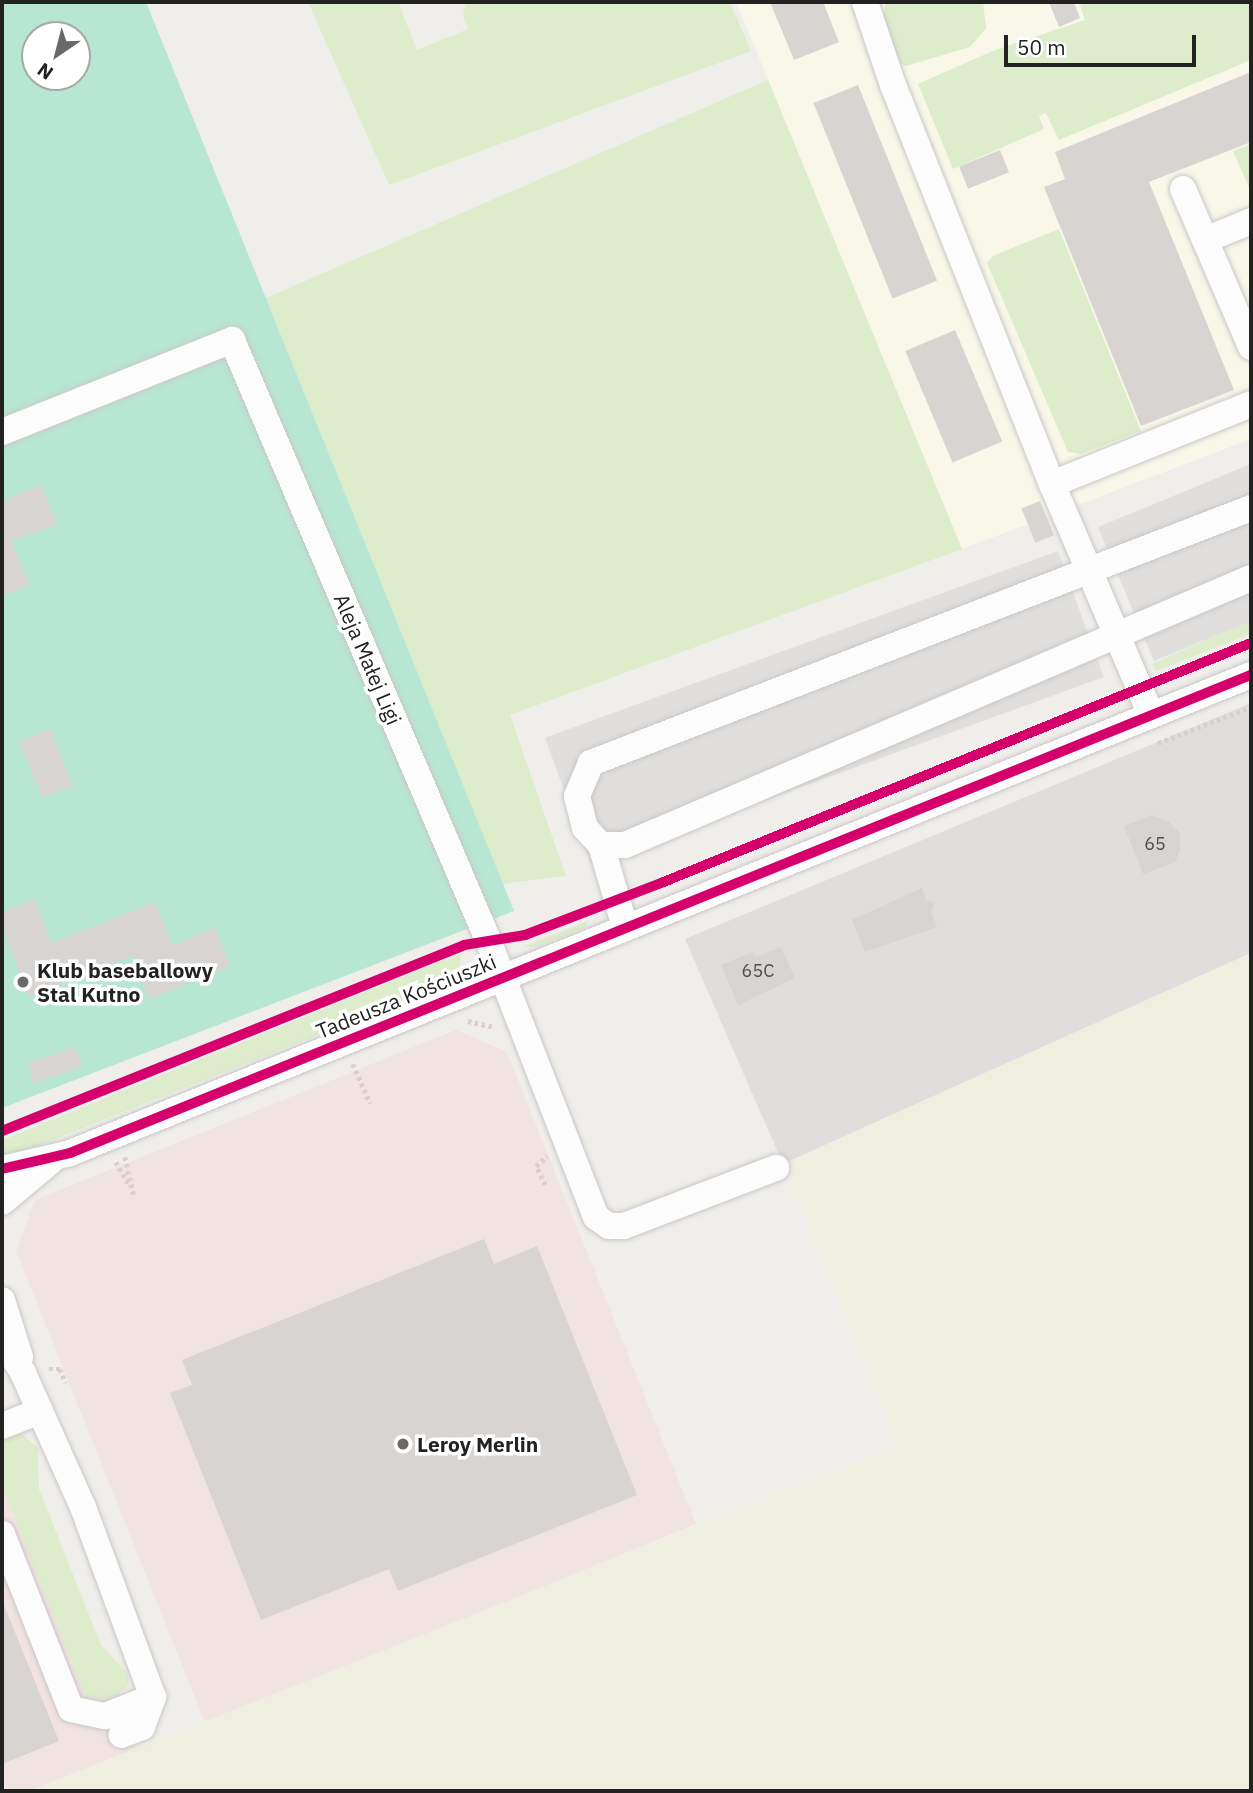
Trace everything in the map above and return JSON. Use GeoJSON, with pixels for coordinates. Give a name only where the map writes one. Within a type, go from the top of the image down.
{"type":"FeatureCollection","features":[{"type":"Feature","properties":{"kind":"street"},"geometry":{"type":"LineString","coordinates":[[865,2],[892,85],[1052,484],[1151,715]]}},
{"type":"Feature","properties":{"kind":"street"},"geometry":{"type":"LineString","coordinates":[[1183,189],[1251,347]]}},
{"type":"Feature","properties":{"kind":"street"},"geometry":{"type":"LineString","coordinates":[[1205,240],[1251,221]]}},
{"type":"Feature","properties":{"kind":"street","name":"Aleja Małej Ligi"},"geometry":{"type":"LineString","coordinates":[[2,432],[232,340],[503,978],[577,1171],[602,1223],[624,1226],[776,1168]]}},
{"type":"Feature","properties":{"kind":"street"},"geometry":{"type":"LineString","coordinates":[[1052,484],[1251,404]]}},
{"type":"Feature","properties":{"kind":"street"},"geometry":{"type":"LineString","coordinates":[[625,927],[601,845],[585,828],[577,796],[591,763],[1251,508]]}},
{"type":"Feature","properties":{"kind":"street"},"geometry":{"type":"LineString","coordinates":[[601,845],[625,845],[1251,578]]}},
{"type":"Feature","properties":{"kind":"street","name":"Tadeusza Kościuszki"},"geometry":{"type":"LineString","coordinates":[[2,1169],[51,1161],[1251,675]]}},
{"type":"Feature","properties":{"kind":"street","name":"Tadeusza Kościuszki"},"geometry":{"type":"LineString","coordinates":[[2,1202],[51,1161]]}},
{"type":"Feature","properties":{"kind":"street"},"geometry":{"type":"LineString","coordinates":[[2,1300],[23,1373]]}},
{"type":"Feature","properties":{"kind":"street"},"geometry":{"type":"LineString","coordinates":[[2,1339],[23,1373],[83,1507],[153,1698],[142,1727],[121,1735]]}},
{"type":"Feature","properties":{"kind":"street"},"geometry":{"type":"LineString","coordinates":[[2,1426],[40,1411]]}},
{"type":"Feature","properties":{"kind":"street"},"geometry":{"type":"LineString","coordinates":[[2,1534],[71,1709],[105,1716],[153,1698]]}},
{"type":"Feature","properties":{"kind":"path"},"geometry":{"type":"LineString","coordinates":[[1155,745],[1251,707]]}},
{"type":"Feature","properties":{"kind":"path"},"geometry":{"type":"LineString","coordinates":[[463,1021],[480,1021],[499,1031]]}},
{"type":"Feature","properties":{"kind":"path"},"geometry":{"type":"LineString","coordinates":[[340,1067],[365,1059]]}},
{"type":"Feature","properties":{"kind":"path"},"geometry":{"type":"LineString","coordinates":[[353,1063],[370,1103]]}},
{"type":"Feature","properties":{"kind":"path"},"geometry":{"type":"LineString","coordinates":[[113,1154],[125,1149]]}},
{"type":"Feature","properties":{"kind":"path"},"geometry":{"type":"LineString","coordinates":[[545,1185],[536,1166],[548,1151]]}},
{"type":"Feature","properties":{"kind":"path"},"geometry":{"type":"LineString","coordinates":[[130,1186],[134,1184],[124,1158],[136,1152]]}},
{"type":"Feature","properties":{"kind":"path"},"geometry":{"type":"LineString","coordinates":[[118,1167],[134,1196]]}},
{"type":"Feature","properties":{"kind":"shaded area"},"geometry":{"type":"Polygon","coordinates":[[[736,2],[1251,2],[1251,439],[962,549],[736,2]]]}},
{"type":"Feature","properties":{"kind":"shaded area"},"geometry":{"type":"Polygon","coordinates":[[[1251,464],[1251,621],[1154,661],[1098,527],[1251,464]]]}},
{"type":"Feature","properties":{"kind":"shaded area"},"geometry":{"type":"Polygon","coordinates":[[[1058,551],[1104,677],[591,864],[545,738],[1058,551]]]}},
{"type":"Feature","properties":{"kind":"shaded area"},"geometry":{"type":"Polygon","coordinates":[[[1251,703],[1251,953],[783,1164],[685,939],[1251,703]]]}},
{"type":"Feature","properties":{"kind":"shaded area"},"geometry":{"type":"Polygon","coordinates":[[[456,1030],[507,1052],[696,1524],[206,1725],[16,1251],[35,1200],[456,1030]]]}},
{"type":"Feature","properties":{"kind":"shaded area"},"geometry":{"type":"Polygon","coordinates":[[[2,1427],[136,1748],[30,1791],[2,1791],[2,1427]]]}},
{"type":"Feature","properties":{"kind":"green space"},"geometry":{"type":"Polygon","coordinates":[[[2,2],[146,2],[514,911],[2,1108],[2,2]]]}},
{"type":"Feature","properties":{"kind":"green space"},"geometry":{"type":"Polygon","coordinates":[[[308,2],[398,2],[417,50],[468,29],[463,16],[466,2],[730,2],[751,51],[389,185],[308,2]]]}},
{"type":"Feature","properties":{"kind":"green space"},"geometry":{"type":"Polygon","coordinates":[[[886,2],[983,2],[986,28],[970,47],[906,66],[900,63],[883,16],[886,2]]]}},
{"type":"Feature","properties":{"kind":"green space"},"geometry":{"type":"Polygon","coordinates":[[[1079,2],[1251,2],[1251,60],[1059,140],[1046,113],[1039,116],[1044,129],[953,169],[918,84],[995,50],[1085,20],[1079,2]]]}},
{"type":"Feature","properties":{"kind":"green space"},"geometry":{"type":"Polygon","coordinates":[[[768,80],[962,549],[510,715],[566,876],[503,884],[266,298],[768,80]]]}},
{"type":"Feature","properties":{"kind":"green space"},"geometry":{"type":"Polygon","coordinates":[[[1251,144],[1251,192],[1233,151],[1251,144]]]}},
{"type":"Feature","properties":{"kind":"green space"},"geometry":{"type":"Polygon","coordinates":[[[1059,229],[1141,431],[1081,454],[1068,452],[987,263],[993,256],[1059,229]]]}},
{"type":"Feature","properties":{"kind":"green space"},"geometry":{"type":"Polygon","coordinates":[[[1251,620],[1251,634],[1156,671],[1152,664],[1251,620]]]}},
{"type":"Feature","properties":{"kind":"green space"},"geometry":{"type":"Polygon","coordinates":[[[590,920],[584,928],[537,947],[522,947],[590,920]]]}},
{"type":"Feature","properties":{"kind":"green space"},"geometry":{"type":"Polygon","coordinates":[[[461,953],[459,969],[446,984],[2,1160],[2,1140],[461,953]]]}},
{"type":"Feature","properties":{"kind":"green space"},"geometry":{"type":"Polygon","coordinates":[[[1251,953],[1251,1791],[30,1791],[899,1445],[783,1164],[1251,953]]]}},
{"type":"Feature","properties":{"kind":"green space"},"geometry":{"type":"Polygon","coordinates":[[[12,1434],[22,1434],[38,1448],[39,1489],[101,1645],[128,1674],[129,1685],[109,1701],[90,1697],[83,1690],[2,1485],[2,1439],[12,1434]]]}},
{"type":"Feature","properties":{"kind":"building"},"geometry":{"type":"Polygon","coordinates":[[[770,2],[823,2],[839,42],[794,60],[770,2]]]}},
{"type":"Feature","properties":{"kind":"building"},"geometry":{"type":"Polygon","coordinates":[[[1049,2],[1074,2],[1080,18],[1059,27],[1049,2]]]}},
{"type":"Feature","properties":{"kind":"building"},"geometry":{"type":"Polygon","coordinates":[[[1251,72],[1251,142],[1149,182],[1234,390],[1141,426],[1044,187],[1065,179],[1055,152],[1251,72]]]}},
{"type":"Feature","properties":{"kind":"building"},"geometry":{"type":"Polygon","coordinates":[[[858,85],[937,281],[893,299],[813,103],[858,85]]]}},
{"type":"Feature","properties":{"kind":"building"},"geometry":{"type":"Polygon","coordinates":[[[1000,150],[1009,172],[968,189],[959,166],[1000,150]]]}},
{"type":"Feature","properties":{"kind":"building"},"geometry":{"type":"Polygon","coordinates":[[[955,330],[1002,441],[953,462],[905,351],[955,330]]]}},
{"type":"Feature","properties":{"kind":"building"},"geometry":{"type":"Polygon","coordinates":[[[41,485],[57,524],[12,541],[29,585],[2,596],[2,501],[41,485]]]}},
{"type":"Feature","properties":{"kind":"building"},"geometry":{"type":"Polygon","coordinates":[[[1040,501],[1054,535],[1035,543],[1021,508],[1040,501]]]}},
{"type":"Feature","properties":{"kind":"building"},"geometry":{"type":"Polygon","coordinates":[[[50,729],[73,786],[42,798],[19,741],[50,729]]]}},
{"type":"Feature","properties":{"kind":"building"},"geometry":{"type":"Polygon","coordinates":[[[1152,815],[1169,822],[1180,833],[1180,850],[1175,862],[1143,874],[1124,826],[1152,815]]]}},
{"type":"Feature","properties":{"kind":"building"},"geometry":{"type":"Polygon","coordinates":[[[922,888],[926,900],[935,903],[931,911],[937,927],[865,952],[852,920],[922,888]]]}},
{"type":"Feature","properties":{"kind":"building"},"geometry":{"type":"Polygon","coordinates":[[[35,899],[51,943],[155,902],[172,945],[215,928],[230,966],[149,999],[132,956],[29,997],[2,927],[2,912],[35,899]]]}},
{"type":"Feature","properties":{"kind":"building"},"geometry":{"type":"Polygon","coordinates":[[[781,947],[795,978],[738,1005],[721,965],[752,952],[756,957],[781,947]]]}},
{"type":"Feature","properties":{"kind":"building"},"geometry":{"type":"Polygon","coordinates":[[[75,1047],[82,1067],[34,1083],[27,1064],[75,1047]]]}},
{"type":"Feature","properties":{"kind":"building","name":"Leroy Merlin"},"geometry":{"type":"Polygon","coordinates":[[[484,1239],[494,1264],[537,1246],[637,1495],[398,1591],[389,1569],[261,1620],[170,1393],[192,1385],[182,1360],[484,1239]]]}},
{"type":"Feature","properties":{"kind":"building"},"geometry":{"type":"Polygon","coordinates":[[[2,1600],[59,1741],[2,1764],[2,1600]]]}},
{"type":"Feature","properties":{"kind":"cycle path"},"geometry":{"type":"LineString","coordinates":[[2,1131],[464,945],[525,935],[661,883],[1251,643]]}},
{"type":"Feature","properties":{"kind":"cycle path"},"geometry":{"type":"LineString","coordinates":[[2,1169],[70,1153],[1251,675]]}},
{"type":"Feature","properties":{"kind":"place","name":"Klub baseballowy Stal Kutno"},"geometry":{"type":"Point","coordinates":[23,982]}},
{"type":"Feature","properties":{"kind":"place","name":"Leroy Merlin"},"geometry":{"type":"Point","coordinates":[403,1444]}}]}
